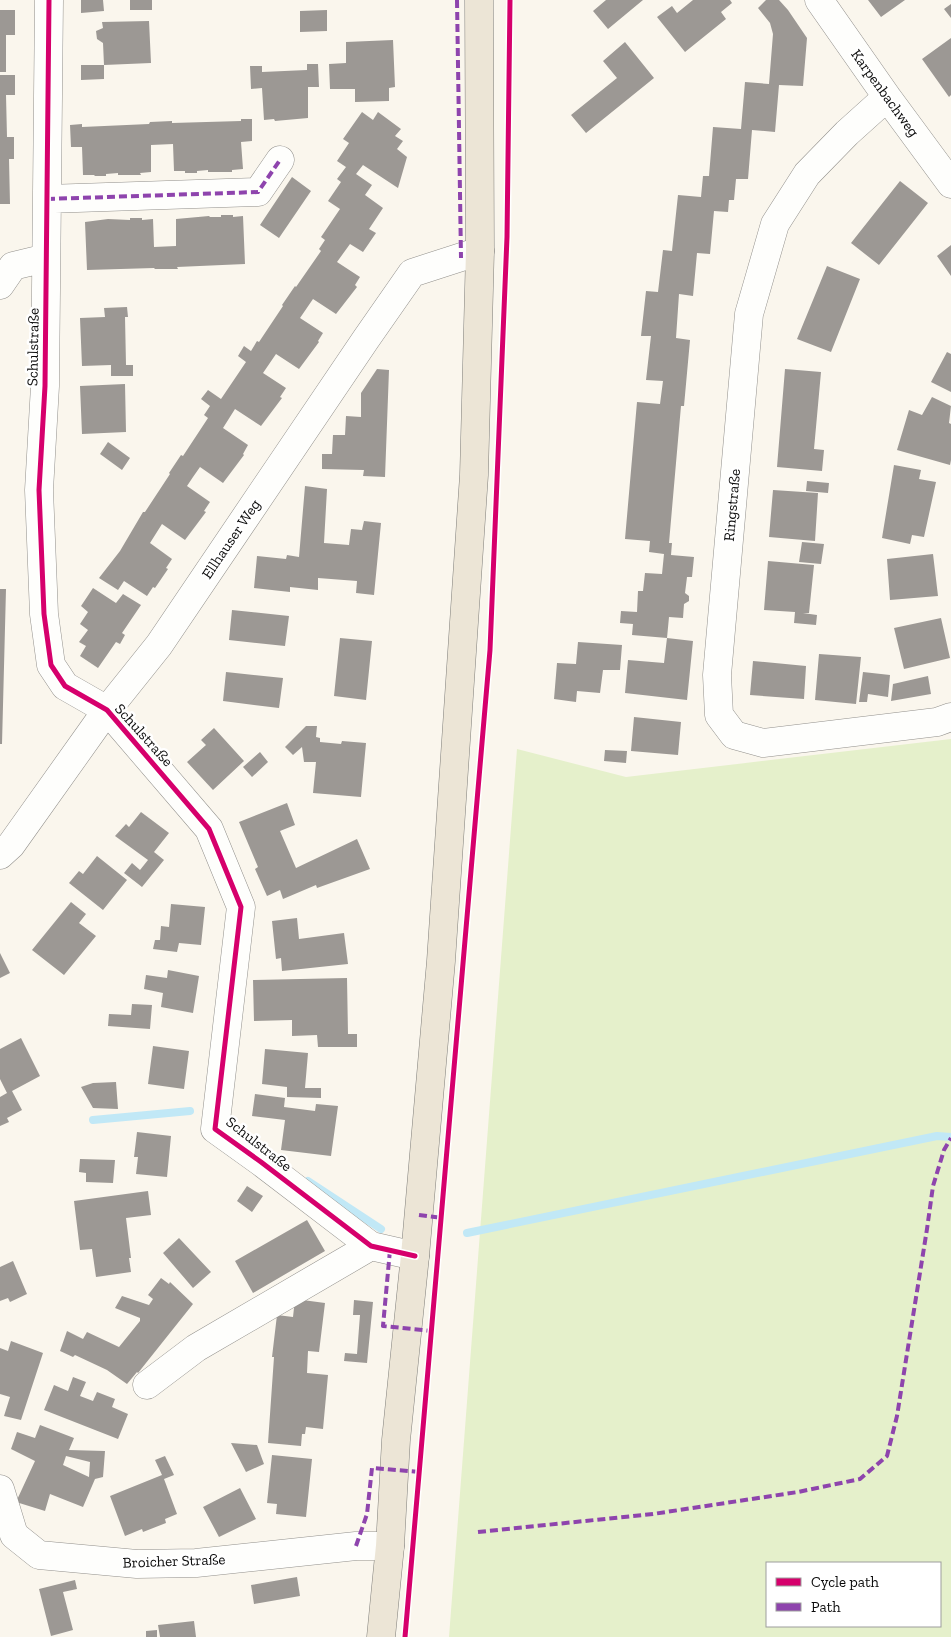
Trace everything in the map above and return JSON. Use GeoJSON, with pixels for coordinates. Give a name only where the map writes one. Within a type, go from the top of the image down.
{"type":"FeatureCollection","features":[{"type":"Feature","properties":{"kind":"main road"},"geometry":{"type":"LineString","coordinates":[[381,1637],[390,1546],[396,1440],[415,1256],[441,961],[474,474],[480,252],[479,0]]}},
{"type":"Feature","properties":{"kind":"street","name":"Schulstraße"},"geometry":{"type":"LineString","coordinates":[[49,0],[45,386],[39,490],[45,622],[51,665],[65,686],[107,710],[209,829],[241,907],[215,1129],[371,1246],[415,1256]]}},
{"type":"Feature","properties":{"kind":"street","name":"Karpenbachweg"},"geometry":{"type":"LineString","coordinates":[[819,0],[887,98],[951,184]]}},
{"type":"Feature","properties":{"kind":"street","name":"Ringstraße"},"geometry":{"type":"LineString","coordinates":[[887,98],[847,132],[807,174],[775,224],[749,314],[717,675],[719,715],[734,735],[763,743],[937,722],[951,716]]}},
{"type":"Feature","properties":{"kind":"street"},"geometry":{"type":"LineString","coordinates":[[47,199],[258,192],[280,160]]}},
{"type":"Feature","properties":{"kind":"street","name":"Ellhauser Weg"},"geometry":{"type":"LineString","coordinates":[[0,855],[11,845],[107,710],[160,645],[412,273],[480,252]]}},
{"type":"Feature","properties":{"kind":"street"},"geometry":{"type":"LineString","coordinates":[[4,270],[46,258]]}},
{"type":"Feature","properties":{"kind":"street"},"geometry":{"type":"LineString","coordinates":[[146,1385],[196,1348],[371,1246]]}},
{"type":"Feature","properties":{"kind":"street","name":"Broicher Straße"},"geometry":{"type":"LineString","coordinates":[[0,1489],[14,1535],[39,1556],[137,1564],[196,1563],[356,1546],[390,1546]]}},
{"type":"Feature","properties":{"kind":"green space"},"geometry":{"type":"Polygon","coordinates":[[[951,739],[951,1637],[449,1637],[517,749],[626,777],[951,739]]]}},
{"type":"Feature","properties":{"kind":"building"},"geometry":{"type":"Polygon","coordinates":[[[81,0],[103,0],[104,11],[81,13],[81,0]]]}},
{"type":"Feature","properties":{"kind":"building"},"geometry":{"type":"Polygon","coordinates":[[[130,0],[152,0],[152,10],[130,10],[130,0]]]}},
{"type":"Feature","properties":{"kind":"building"},"geometry":{"type":"Polygon","coordinates":[[[606,0],[643,0],[608,29],[593,11],[606,0]]]}},
{"type":"Feature","properties":{"kind":"building"},"geometry":{"type":"Polygon","coordinates":[[[693,0],[730,0],[732,3],[721,12],[726,19],[685,52],[657,17],[672,6],[677,13],[693,0]]]}},
{"type":"Feature","properties":{"kind":"building"},"geometry":{"type":"Polygon","coordinates":[[[766,0],[779,0],[807,38],[803,86],[779,85],[775,132],[752,130],[748,179],[736,179],[734,200],[729,200],[728,212],[714,211],[710,254],[697,253],[693,296],[679,294],[676,338],[690,340],[684,406],[681,406],[669,543],[672,543],[671,555],[694,557],[692,577],[687,577],[685,593],[689,596],[689,601],[684,604],[683,618],[669,617],[667,638],[632,635],[633,624],[620,623],[621,611],[637,612],[638,591],[643,591],[645,573],[662,574],[664,554],[649,552],[650,541],[625,539],[637,402],[660,404],[663,381],[646,380],[651,336],[641,336],[646,291],[658,292],[663,250],[672,251],[678,195],[701,197],[703,176],[709,176],[713,127],[741,129],[745,82],[769,84],[773,34],[770,23],[758,8],[766,0]]]}},
{"type":"Feature","properties":{"kind":"building"},"geometry":{"type":"Polygon","coordinates":[[[868,0],[905,0],[881,17],[868,0]]]}},
{"type":"Feature","properties":{"kind":"building"},"geometry":{"type":"Polygon","coordinates":[[[951,4],[951,18],[944,9],[951,4]]]}},
{"type":"Feature","properties":{"kind":"building"},"geometry":{"type":"Polygon","coordinates":[[[0,10],[15,10],[15,35],[6,35],[6,72],[0,72],[0,10]]]}},
{"type":"Feature","properties":{"kind":"building"},"geometry":{"type":"Polygon","coordinates":[[[327,10],[327,31],[300,32],[300,11],[327,10]]]}},
{"type":"Feature","properties":{"kind":"building"},"geometry":{"type":"Polygon","coordinates":[[[149,21],[151,63],[104,65],[103,43],[97,39],[96,31],[103,28],[102,22],[149,21]]]}},
{"type":"Feature","properties":{"kind":"building"},"geometry":{"type":"Polygon","coordinates":[[[951,38],[951,95],[949,97],[922,59],[951,38]]]}},
{"type":"Feature","properties":{"kind":"building"},"geometry":{"type":"Polygon","coordinates":[[[393,40],[395,87],[389,88],[389,101],[355,102],[355,89],[330,89],[329,64],[346,63],[346,42],[393,40]]]}},
{"type":"Feature","properties":{"kind":"building"},"geometry":{"type":"Polygon","coordinates":[[[625,42],[654,78],[586,133],[571,115],[617,78],[603,61],[625,42]]]}},
{"type":"Feature","properties":{"kind":"building"},"geometry":{"type":"Polygon","coordinates":[[[307,64],[318,64],[319,87],[308,87],[308,118],[264,120],[262,88],[251,89],[250,66],[262,66],[262,72],[307,70],[307,64]]]}},
{"type":"Feature","properties":{"kind":"building"},"geometry":{"type":"Polygon","coordinates":[[[81,65],[104,65],[104,79],[81,80],[81,65]]]}},
{"type":"Feature","properties":{"kind":"building"},"geometry":{"type":"Polygon","coordinates":[[[0,75],[15,75],[15,95],[6,95],[7,137],[14,137],[14,159],[9,159],[10,204],[0,204],[0,75]]]}},
{"type":"Feature","properties":{"kind":"building"},"geometry":{"type":"Polygon","coordinates":[[[362,112],[373,120],[378,112],[401,129],[395,136],[403,141],[397,149],[407,157],[398,188],[363,165],[356,174],[372,185],[365,195],[383,208],[369,229],[376,233],[363,252],[350,244],[337,262],[360,277],[355,285],[357,287],[336,314],[313,299],[300,318],[323,333],[319,342],[299,369],[276,354],[263,373],[286,388],[280,397],[282,398],[261,426],[235,409],[223,428],[248,445],[244,455],[223,483],[200,467],[193,477],[187,486],[210,502],[204,511],[206,512],[185,540],[162,524],[150,543],[172,559],[166,568],[168,569],[155,588],[153,587],[147,596],[124,581],[118,590],[99,578],[120,551],[143,512],[145,512],[181,455],[183,456],[208,418],[204,415],[210,406],[201,399],[208,390],[221,399],[246,362],[238,356],[244,346],[251,351],[257,341],[259,342],[282,305],[321,251],[319,249],[325,240],[321,237],[340,209],[328,201],[341,182],[337,179],[346,167],[337,161],[349,143],[343,139],[362,112]]]}},
{"type":"Feature","properties":{"kind":"building"},"geometry":{"type":"Polygon","coordinates":[[[241,119],[252,119],[252,141],[241,142],[243,169],[232,170],[232,172],[208,172],[208,170],[197,171],[197,173],[185,173],[185,171],[174,171],[173,144],[151,145],[151,172],[140,173],[141,175],[118,175],[118,173],[106,174],[106,176],[83,175],[82,147],[71,147],[70,125],[82,124],[82,127],[172,121],[172,123],[241,121],[241,119]]]}},
{"type":"Feature","properties":{"kind":"building"},"geometry":{"type":"Polygon","coordinates":[[[292,177],[311,191],[279,238],[260,225],[292,177]]]}},
{"type":"Feature","properties":{"kind":"building"},"geometry":{"type":"Polygon","coordinates":[[[900,181],[928,203],[879,265],[851,243],[900,181]]]}},
{"type":"Feature","properties":{"kind":"building"},"geometry":{"type":"Polygon","coordinates":[[[221,215],[243,216],[245,264],[177,267],[178,269],[87,270],[85,222],[108,219],[130,220],[130,218],[153,219],[154,247],[176,246],[176,219],[209,216],[221,217],[221,215]]]}},
{"type":"Feature","properties":{"kind":"building"},"geometry":{"type":"Polygon","coordinates":[[[951,245],[951,276],[937,256],[951,245]]]}},
{"type":"Feature","properties":{"kind":"building"},"geometry":{"type":"Polygon","coordinates":[[[827,266],[860,279],[831,352],[797,339],[827,266]]]}},
{"type":"Feature","properties":{"kind":"building"},"geometry":{"type":"Polygon","coordinates":[[[127,307],[128,317],[125,317],[126,365],[133,365],[133,376],[111,376],[111,365],[82,366],[80,318],[105,317],[104,308],[127,307]]]}},
{"type":"Feature","properties":{"kind":"building"},"geometry":{"type":"Polygon","coordinates":[[[947,352],[951,354],[951,392],[931,382],[947,352]]]}},
{"type":"Feature","properties":{"kind":"building"},"geometry":{"type":"Polygon","coordinates":[[[377,369],[389,370],[385,477],[363,476],[364,470],[322,469],[322,454],[332,454],[333,435],[345,435],[346,416],[361,417],[361,393],[377,369]]]}},
{"type":"Feature","properties":{"kind":"building"},"geometry":{"type":"Polygon","coordinates":[[[785,369],[821,372],[814,449],[824,450],[822,471],[777,467],[785,369]]]}},
{"type":"Feature","properties":{"kind":"building"},"geometry":{"type":"Polygon","coordinates":[[[125,384],[126,432],[82,434],[80,386],[125,384]]]}},
{"type":"Feature","properties":{"kind":"building"},"geometry":{"type":"Polygon","coordinates":[[[932,397],[951,406],[949,423],[951,424],[950,465],[897,450],[909,410],[922,415],[932,397]]]}},
{"type":"Feature","properties":{"kind":"building"},"geometry":{"type":"Polygon","coordinates":[[[108,442],[130,458],[122,470],[100,454],[108,442]]]}},
{"type":"Feature","properties":{"kind":"building"},"geometry":{"type":"Polygon","coordinates":[[[894,465],[921,470],[919,479],[936,482],[924,537],[912,535],[910,544],[882,538],[894,465]]]}},
{"type":"Feature","properties":{"kind":"building"},"geometry":{"type":"Polygon","coordinates":[[[807,481],[829,483],[828,493],[806,491],[807,481]]]}},
{"type":"Feature","properties":{"kind":"building"},"geometry":{"type":"Polygon","coordinates":[[[305,486],[327,489],[324,543],[349,545],[351,529],[362,530],[364,521],[381,523],[374,595],[356,593],[357,581],[318,578],[318,590],[290,587],[290,592],[254,588],[257,556],[286,559],[287,555],[299,557],[305,486]]]}},
{"type":"Feature","properties":{"kind":"building"},"geometry":{"type":"Polygon","coordinates":[[[773,490],[818,493],[815,541],[769,537],[773,490]]]}},
{"type":"Feature","properties":{"kind":"building"},"geometry":{"type":"Polygon","coordinates":[[[802,542],[824,544],[821,564],[799,562],[802,542]]]}},
{"type":"Feature","properties":{"kind":"building"},"geometry":{"type":"Polygon","coordinates":[[[933,554],[938,596],[890,600],[887,559],[933,554]]]}},
{"type":"Feature","properties":{"kind":"building"},"geometry":{"type":"Polygon","coordinates":[[[768,561],[814,565],[809,613],[803,613],[817,615],[816,625],[794,623],[795,612],[764,610],[768,561]]]}},
{"type":"Feature","properties":{"kind":"building"},"geometry":{"type":"Polygon","coordinates":[[[93,588],[116,603],[123,594],[141,605],[122,633],[125,635],[120,644],[116,642],[98,668],[80,656],[86,646],[79,642],[88,630],[80,624],[88,612],[81,606],[93,588]]]}},
{"type":"Feature","properties":{"kind":"building"},"geometry":{"type":"Polygon","coordinates":[[[0,589],[6,589],[2,744],[0,744],[0,589]]]}},
{"type":"Feature","properties":{"kind":"building"},"geometry":{"type":"Polygon","coordinates":[[[232,610],[289,616],[285,646],[229,640],[232,610]]]}},
{"type":"Feature","properties":{"kind":"building"},"geometry":{"type":"Polygon","coordinates":[[[941,618],[950,658],[904,669],[894,628],[941,618]]]}},
{"type":"Feature","properties":{"kind":"building"},"geometry":{"type":"Polygon","coordinates":[[[340,638],[372,641],[366,700],[334,696],[340,638]]]}},
{"type":"Feature","properties":{"kind":"building"},"geometry":{"type":"Polygon","coordinates":[[[667,638],[693,641],[687,700],[625,693],[628,660],[664,663],[667,638]]]}},
{"type":"Feature","properties":{"kind":"building"},"geometry":{"type":"Polygon","coordinates":[[[578,642],[622,645],[620,670],[603,670],[600,693],[577,691],[576,702],[554,699],[557,663],[576,664],[578,642]]]}},
{"type":"Feature","properties":{"kind":"building"},"geometry":{"type":"Polygon","coordinates":[[[819,654],[861,657],[856,704],[815,700],[819,654]]]}},
{"type":"Feature","properties":{"kind":"building"},"geometry":{"type":"Polygon","coordinates":[[[753,661],[806,666],[804,699],[750,695],[753,661]]]}},
{"type":"Feature","properties":{"kind":"building"},"geometry":{"type":"Polygon","coordinates":[[[226,672],[283,678],[279,708],[223,701],[226,672]]]}},
{"type":"Feature","properties":{"kind":"building"},"geometry":{"type":"Polygon","coordinates":[[[863,672],[890,675],[888,697],[868,694],[867,702],[859,702],[863,672]]]}},
{"type":"Feature","properties":{"kind":"building"},"geometry":{"type":"Polygon","coordinates":[[[928,676],[931,694],[891,701],[893,684],[928,676]]]}},
{"type":"Feature","properties":{"kind":"building"},"geometry":{"type":"Polygon","coordinates":[[[634,717],[681,722],[678,755],[631,751],[634,717]]]}},
{"type":"Feature","properties":{"kind":"building"},"geometry":{"type":"Polygon","coordinates":[[[306,726],[317,726],[316,737],[320,738],[320,742],[341,744],[342,741],[366,743],[361,797],[313,793],[316,762],[304,762],[302,747],[293,755],[285,747],[306,726]]]}},
{"type":"Feature","properties":{"kind":"building"},"geometry":{"type":"Polygon","coordinates":[[[214,728],[244,761],[213,790],[187,762],[206,745],[201,740],[214,728]]]}},
{"type":"Feature","properties":{"kind":"building"},"geometry":{"type":"Polygon","coordinates":[[[605,750],[627,751],[626,763],[604,761],[605,750]]]}},
{"type":"Feature","properties":{"kind":"building"},"geometry":{"type":"Polygon","coordinates":[[[260,752],[268,762],[252,777],[243,767],[260,752]]]}},
{"type":"Feature","properties":{"kind":"building"},"geometry":{"type":"Polygon","coordinates":[[[287,803],[295,825],[280,831],[296,868],[357,839],[370,869],[317,888],[316,885],[283,899],[280,890],[267,896],[255,869],[258,867],[239,822],[287,803]]]}},
{"type":"Feature","properties":{"kind":"building"},"geometry":{"type":"Polygon","coordinates":[[[141,812],[169,833],[154,852],[164,860],[142,887],[124,873],[132,863],[140,870],[148,860],[115,836],[126,824],[129,827],[141,812]]]}},
{"type":"Feature","properties":{"kind":"building"},"geometry":{"type":"Polygon","coordinates":[[[97,856],[127,880],[103,910],[69,883],[79,871],[83,874],[97,856]]]}},
{"type":"Feature","properties":{"kind":"building"},"geometry":{"type":"Polygon","coordinates":[[[71,902],[86,914],[79,923],[96,936],[64,975],[32,950],[71,902]]]}},
{"type":"Feature","properties":{"kind":"building"},"geometry":{"type":"Polygon","coordinates":[[[171,904],[205,907],[201,945],[179,943],[177,952],[153,949],[155,940],[160,940],[161,926],[169,927],[171,904]]]}},
{"type":"Feature","properties":{"kind":"building"},"geometry":{"type":"Polygon","coordinates":[[[297,918],[299,939],[344,933],[348,964],[282,971],[281,958],[276,959],[272,921],[297,918]]]}},
{"type":"Feature","properties":{"kind":"building"},"geometry":{"type":"Polygon","coordinates":[[[0,953],[10,973],[0,978],[0,953]]]}},
{"type":"Feature","properties":{"kind":"building"},"geometry":{"type":"Polygon","coordinates":[[[168,970],[199,976],[193,1013],[161,1007],[163,993],[144,989],[146,975],[167,978],[168,970]]]}},
{"type":"Feature","properties":{"kind":"building"},"geometry":{"type":"Polygon","coordinates":[[[347,978],[348,1034],[357,1034],[357,1047],[318,1047],[317,1035],[292,1036],[292,1020],[254,1021],[253,980],[347,978]]]}},
{"type":"Feature","properties":{"kind":"building"},"geometry":{"type":"Polygon","coordinates":[[[132,1004],[152,1005],[150,1029],[108,1026],[109,1014],[131,1015],[132,1004]]]}},
{"type":"Feature","properties":{"kind":"building"},"geometry":{"type":"Polygon","coordinates":[[[21,1038],[40,1076],[12,1091],[22,1110],[7,1118],[9,1122],[0,1126],[0,1097],[7,1093],[0,1079],[0,1049],[21,1038]]]}},
{"type":"Feature","properties":{"kind":"building"},"geometry":{"type":"Polygon","coordinates":[[[153,1046],[189,1051],[184,1089],[148,1084],[153,1046]]]}},
{"type":"Feature","properties":{"kind":"building"},"geometry":{"type":"Polygon","coordinates":[[[265,1049],[308,1053],[305,1088],[321,1088],[321,1098],[287,1097],[287,1087],[262,1084],[265,1049]]]}},
{"type":"Feature","properties":{"kind":"building"},"geometry":{"type":"Polygon","coordinates":[[[116,1082],[118,1109],[93,1108],[81,1087],[93,1083],[116,1082]]]}},
{"type":"Feature","properties":{"kind":"building"},"geometry":{"type":"Polygon","coordinates":[[[255,1094],[285,1098],[284,1107],[315,1111],[316,1104],[338,1106],[331,1156],[281,1150],[285,1120],[252,1116],[255,1094]]]}},
{"type":"Feature","properties":{"kind":"building"},"geometry":{"type":"Polygon","coordinates":[[[137,1132],[171,1136],[167,1177],[136,1174],[138,1157],[134,1157],[137,1132]]]}},
{"type":"Feature","properties":{"kind":"building"},"geometry":{"type":"Polygon","coordinates":[[[80,1159],[115,1160],[113,1183],[86,1182],[86,1173],[79,1172],[80,1159]]]}},
{"type":"Feature","properties":{"kind":"building"},"geometry":{"type":"Polygon","coordinates":[[[247,1186],[263,1196],[252,1212],[237,1201],[247,1186]]]}},
{"type":"Feature","properties":{"kind":"building"},"geometry":{"type":"Polygon","coordinates":[[[148,1191],[151,1215],[126,1218],[131,1272],[96,1277],[92,1249],[80,1250],[74,1201],[148,1191]]]}},
{"type":"Feature","properties":{"kind":"building"},"geometry":{"type":"Polygon","coordinates":[[[307,1220],[325,1251],[253,1293],[235,1261],[307,1220]]]}},
{"type":"Feature","properties":{"kind":"building"},"geometry":{"type":"Polygon","coordinates":[[[179,1238],[211,1272],[193,1288],[163,1253],[179,1238]]]}},
{"type":"Feature","properties":{"kind":"building"},"geometry":{"type":"Polygon","coordinates":[[[13,1261],[27,1294],[10,1302],[8,1298],[0,1301],[0,1267],[13,1261]]]}},
{"type":"Feature","properties":{"kind":"building"},"geometry":{"type":"Polygon","coordinates":[[[161,1278],[169,1284],[170,1282],[193,1304],[127,1384],[107,1370],[75,1355],[73,1357],[60,1351],[67,1331],[83,1339],[87,1332],[119,1347],[140,1321],[140,1318],[115,1308],[122,1296],[149,1305],[153,1299],[148,1295],[161,1278]]]}},
{"type":"Feature","properties":{"kind":"building"},"geometry":{"type":"Polygon","coordinates":[[[295,1299],[325,1303],[319,1352],[308,1351],[307,1373],[328,1375],[323,1429],[306,1427],[305,1434],[302,1434],[301,1446],[268,1443],[274,1357],[272,1357],[277,1315],[293,1317],[295,1299]]]}},
{"type":"Feature","properties":{"kind":"building"},"geometry":{"type":"Polygon","coordinates":[[[354,1300],[373,1302],[367,1363],[344,1361],[345,1353],[357,1354],[360,1315],[353,1315],[354,1300]]]}},
{"type":"Feature","properties":{"kind":"building"},"geometry":{"type":"Polygon","coordinates":[[[11,1341],[43,1353],[21,1420],[4,1416],[10,1397],[0,1394],[0,1348],[8,1351],[11,1341]]]}},
{"type":"Feature","properties":{"kind":"building"},"geometry":{"type":"Polygon","coordinates":[[[73,1377],[86,1382],[80,1396],[93,1401],[97,1392],[115,1399],[112,1407],[128,1414],[118,1439],[44,1410],[54,1385],[68,1391],[73,1377]]]}},
{"type":"Feature","properties":{"kind":"building"},"geometry":{"type":"Polygon","coordinates":[[[40,1425],[74,1438],[69,1450],[105,1451],[103,1477],[95,1479],[83,1507],[50,1494],[45,1511],[16,1502],[35,1461],[11,1449],[17,1432],[35,1438],[40,1425]],[[66,1456],[63,1465],[89,1477],[90,1462],[66,1456]]]}},
{"type":"Feature","properties":{"kind":"building"},"geometry":{"type":"Polygon","coordinates":[[[231,1443],[257,1445],[264,1464],[246,1472],[231,1443]]]}},
{"type":"Feature","properties":{"kind":"building"},"geometry":{"type":"Polygon","coordinates":[[[272,1455],[312,1459],[306,1517],[276,1514],[277,1504],[267,1503],[272,1455]]]}},
{"type":"Feature","properties":{"kind":"building"},"geometry":{"type":"Polygon","coordinates":[[[165,1456],[174,1475],[164,1479],[177,1514],[165,1519],[166,1523],[143,1532],[142,1529],[125,1536],[110,1496],[162,1475],[155,1460],[165,1456]]]}},
{"type":"Feature","properties":{"kind":"building"},"geometry":{"type":"Polygon","coordinates":[[[240,1488],[256,1519],[219,1537],[203,1507],[240,1488]]]}},
{"type":"Feature","properties":{"kind":"building"},"geometry":{"type":"Polygon","coordinates":[[[297,1577],[300,1596],[254,1604],[251,1585],[297,1577]]]}},
{"type":"Feature","properties":{"kind":"building"},"geometry":{"type":"Polygon","coordinates":[[[75,1580],[77,1589],[63,1592],[73,1630],[51,1636],[39,1589],[75,1580]]]}},
{"type":"Feature","properties":{"kind":"building"},"geometry":{"type":"Polygon","coordinates":[[[194,1621],[196,1637],[160,1637],[158,1625],[194,1621]]]}},
{"type":"Feature","properties":{"kind":"building"},"geometry":{"type":"Polygon","coordinates":[[[157,1630],[157,1637],[146,1637],[146,1631],[157,1630]]]}},
{"type":"Feature","properties":{"kind":"waterway"},"geometry":{"type":"LineString","coordinates":[[93,1120],[190,1111]]}},
{"type":"Feature","properties":{"kind":"waterway"},"geometry":{"type":"LineString","coordinates":[[467,1233],[937,1136],[951,1137]]}},
{"type":"Feature","properties":{"kind":"waterway"},"geometry":{"type":"LineString","coordinates":[[308,1181],[381,1229]]}},
{"type":"Feature","properties":{"kind":"marked path"},"geometry":{"type":"LineString","coordinates":[[457,0],[461,258]]}},
{"type":"Feature","properties":{"kind":"marked path"},"geometry":{"type":"LineString","coordinates":[[47,199],[258,192],[280,160]]}},
{"type":"Feature","properties":{"kind":"marked path"},"geometry":{"type":"LineString","coordinates":[[478,1532],[653,1514],[798,1492],[860,1479],[887,1456],[897,1416],[933,1186],[944,1150],[951,1138]]}},
{"type":"Feature","properties":{"kind":"marked path"},"geometry":{"type":"LineString","coordinates":[[419,1215],[442,1218]]}},
{"type":"Feature","properties":{"kind":"marked path"},"geometry":{"type":"LineString","coordinates":[[390,1250],[383,1326],[432,1331]]}},
{"type":"Feature","properties":{"kind":"marked path"},"geometry":{"type":"LineString","coordinates":[[356,1546],[367,1514],[372,1468],[420,1472]]}},
{"type":"Feature","properties":{"kind":"cycle path"},"geometry":{"type":"LineString","coordinates":[[49,0],[45,386],[39,490],[44,614],[51,665],[65,686],[107,710],[209,829],[241,907],[215,1129],[371,1246],[415,1256]]}},
{"type":"Feature","properties":{"kind":"cycle path"},"geometry":{"type":"LineString","coordinates":[[405,1637],[490,650],[507,237],[510,0]]}}]}
